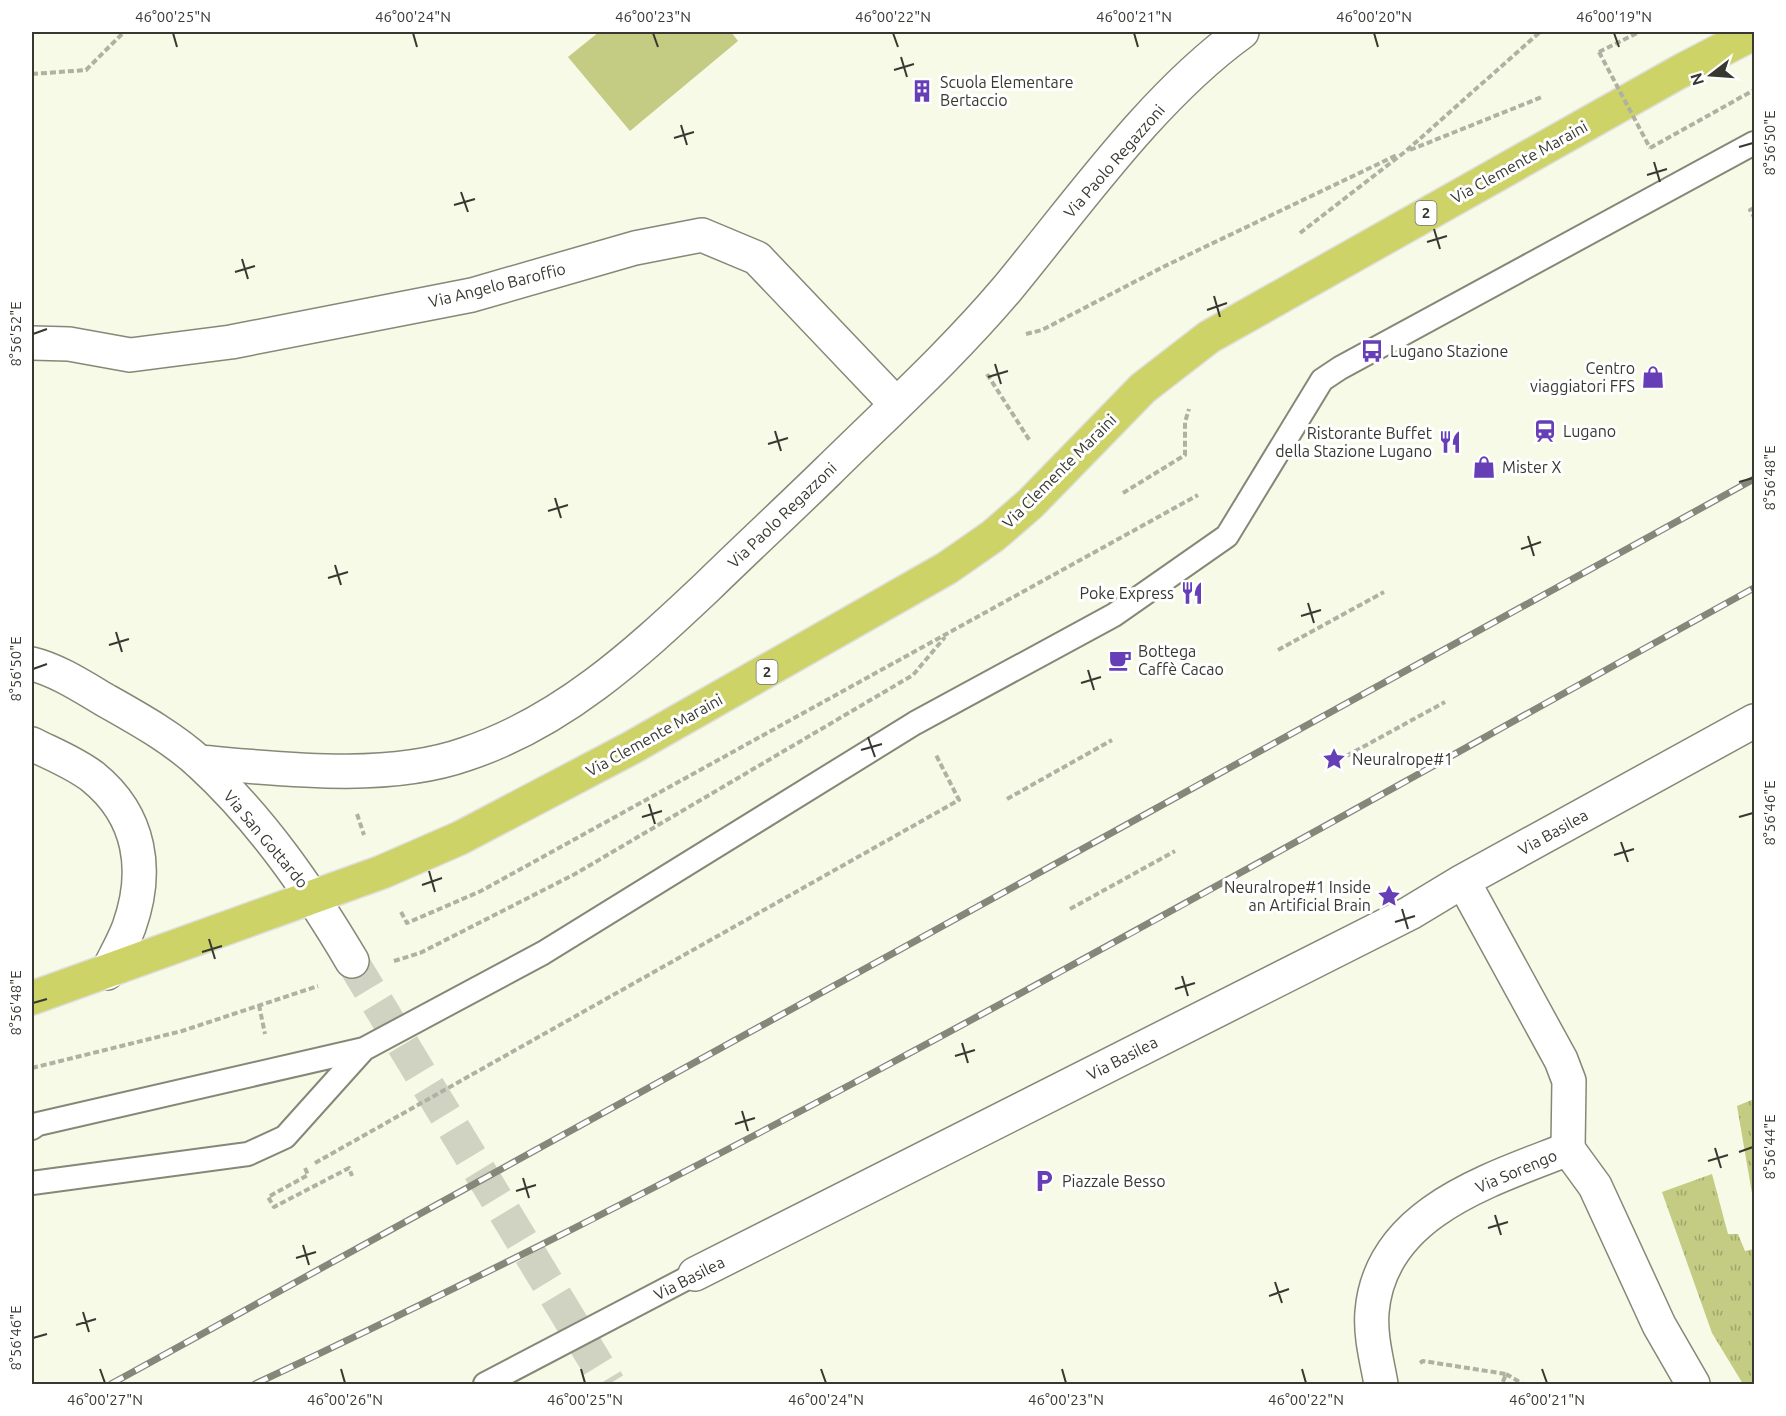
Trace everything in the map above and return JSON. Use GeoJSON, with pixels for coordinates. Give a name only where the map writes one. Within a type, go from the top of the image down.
{"type":"FeatureCollection","features":[{"type":"Feature","properties":{"kind":"main road","name":"Via Clemente Maraini"},"geometry":{"type":"LineString","coordinates":[[314,897],[382,872],[460,838],[547,794],[947,568],[993,536],[1030,504],[1136,395],[1209,337],[1679,72],[1755,33]]}},
{"type":"Feature","properties":{"kind":"main road","name":"Via San Gottardo"},"geometry":{"type":"LineString","coordinates":[[32,998],[314,897]]}},
{"type":"Feature","properties":{"kind":"street","name":"Via Paolo Regazzoni"},"geometry":{"type":"LineString","coordinates":[[200,762],[335,771],[409,766],[465,755],[528,728],[591,689],[645,645],[979,322],[1211,43],[1242,32]]}},
{"type":"Feature","properties":{"kind":"street","name":"Via Angelo Baroffio"},"geometry":{"type":"LineString","coordinates":[[32,343],[69,344],[130,355],[231,342],[472,295],[635,248],[702,235],[757,258],[896,404]]}},
{"type":"Feature","properties":{"kind":"street","name":"Via San Gottardo"},"geometry":{"type":"LineString","coordinates":[[32,664],[88,690],[140,719],[200,762],[260,827],[314,897]]}},
{"type":"Feature","properties":{"kind":"street","name":"Via Basilea"},"geometry":{"type":"LineString","coordinates":[[695,1274],[1410,913],[1462,881],[1755,721]]}},
{"type":"Feature","properties":{"kind":"street"},"geometry":{"type":"LineString","coordinates":[[32,744],[92,776],[116,799],[132,826],[140,858],[139,887],[129,928],[106,973]]}},
{"type":"Feature","properties":{"kind":"street"},"geometry":{"type":"LineString","coordinates":[[1462,881],[1561,1060],[1569,1081],[1568,1149]]}},
{"type":"Feature","properties":{"kind":"street"},"geometry":{"type":"LineString","coordinates":[[314,897],[352,961]]}},
{"type":"Feature","properties":{"kind":"street","name":"Via Sorengo"},"geometry":{"type":"LineString","coordinates":[[1381,1384],[1372,1312],[1377,1285],[1388,1257],[1405,1234],[1443,1203],[1494,1178],[1568,1149],[1595,1186],[1659,1325],[1693,1384]]}},
{"type":"Feature","properties":{"kind":"lane"},"geometry":{"type":"LineString","coordinates":[[32,1128],[38,1124],[364,1049],[543,953],[915,723],[1114,615],[1227,537],[1322,380],[1755,143]]}},
{"type":"Feature","properties":{"kind":"lane"},"geometry":{"type":"LineString","coordinates":[[32,1183],[248,1154],[285,1137],[364,1049]]}},
{"type":"Feature","properties":{"kind":"lane","name":"Via Basilea"},"geometry":{"type":"LineString","coordinates":[[485,1384],[695,1274]]}},
{"type":"Feature","properties":{"kind":"path"},"geometry":{"type":"LineString","coordinates":[[32,74],[86,70],[124,32]]}},
{"type":"Feature","properties":{"kind":"path"},"geometry":{"type":"LineString","coordinates":[[1293,239],[1406,151],[1540,32]]}},
{"type":"Feature","properties":{"kind":"path"},"geometry":{"type":"LineString","coordinates":[[1639,32],[1599,52],[1650,148],[1755,90]]}},
{"type":"Feature","properties":{"kind":"path"},"geometry":{"type":"LineString","coordinates":[[1016,336],[1042,330],[1164,266],[1406,151],[1547,95]]}},
{"type":"Feature","properties":{"kind":"path"},"geometry":{"type":"LineString","coordinates":[[1755,208],[1750,210],[1755,217]]}},
{"type":"Feature","properties":{"kind":"path"},"geometry":{"type":"LineString","coordinates":[[982,366],[1035,449]]}},
{"type":"Feature","properties":{"kind":"path"},"geometry":{"type":"LineString","coordinates":[[1123,493],[1185,454],[1185,422],[1191,402]]}},
{"type":"Feature","properties":{"kind":"path"},"geometry":{"type":"LineString","coordinates":[[1022,450],[1039,434]]}},
{"type":"Feature","properties":{"kind":"path"},"geometry":{"type":"LineString","coordinates":[[382,872],[407,923],[481,891],[1198,495]]}},
{"type":"Feature","properties":{"kind":"path"},"geometry":{"type":"LineString","coordinates":[[1278,650],[1384,592]]}},
{"type":"Feature","properties":{"kind":"path"},"geometry":{"type":"LineString","coordinates":[[387,963],[420,953],[575,874],[913,675],[948,634]]}},
{"type":"Feature","properties":{"kind":"path"},"geometry":{"type":"LineString","coordinates":[[295,1170],[306,1168],[959,800],[922,730],[933,715],[913,675]]}},
{"type":"Feature","properties":{"kind":"path"},"geometry":{"type":"LineString","coordinates":[[1339,760],[1445,702]]}},
{"type":"Feature","properties":{"kind":"path"},"geometry":{"type":"LineString","coordinates":[[1007,799],[1112,740]]}},
{"type":"Feature","properties":{"kind":"path"},"geometry":{"type":"LineString","coordinates":[[1070,909],[1175,851]]}},
{"type":"Feature","properties":{"kind":"path"},"geometry":{"type":"LineString","coordinates":[[32,1068],[182,1031],[323,984]]}},
{"type":"Feature","properties":{"kind":"path"},"geometry":{"type":"LineString","coordinates":[[306,1168],[308,1175],[268,1197],[274,1208],[349,1168],[352,1176]]}},
{"type":"Feature","properties":{"kind":"path"},"geometry":{"type":"LineString","coordinates":[[1414,1367],[1423,1361],[1506,1374],[1523,1384]]}},
{"type":"Feature","properties":{"kind":"path"},"geometry":{"type":"LineString","coordinates":[[1502,1384],[1506,1374]]}},
{"type":"Feature","properties":{"kind":"green space"},"geometry":{"type":"Polygon","coordinates":[[[599,32],[731,32],[738,41],[630,131],[568,57],[599,32]]]}},
{"type":"Feature","properties":{"kind":"green space"},"geometry":{"type":"Polygon","coordinates":[[[1754,1099],[1754,1205],[1737,1106],[1754,1099]]]}},
{"type":"Feature","properties":{"kind":"green space"},"geometry":{"type":"Polygon","coordinates":[[[1712,1174],[1728,1234],[1738,1234],[1745,1251],[1754,1249],[1754,1384],[1743,1384],[1712,1333],[1662,1192],[1712,1174]]]}},
{"type":"Feature","properties":{"kind":"tunnel"},"geometry":{"type":"LineString","coordinates":[[352,961],[609,1384]]}},
{"type":"Feature","properties":{"kind":"railway"},"geometry":{"type":"LineString","coordinates":[[111,1384],[1754,479]]}},
{"type":"Feature","properties":{"kind":"railway"},"geometry":{"type":"LineString","coordinates":[[255,1384],[636,1197],[824,1099],[1197,897],[1754,588]]}},
{"type":"Feature","properties":{"kind":"place","name":"Scuola Elementare Bertaccio"},"geometry":{"type":"Point","coordinates":[922,91]}},
{"type":"Feature","properties":{"kind":"place","name":"Lugano Stazione"},"geometry":{"type":"Point","coordinates":[1372,351]}},
{"type":"Feature","properties":{"kind":"place","name":"Centro viaggiatori FFS"},"geometry":{"type":"Point","coordinates":[1653,377]}},
{"type":"Feature","properties":{"kind":"place","name":"Lugano"},"geometry":{"type":"Point","coordinates":[1545,431]}},
{"type":"Feature","properties":{"kind":"place","name":"Ristorante Buffet della Stazione Lugano"},"geometry":{"type":"Point","coordinates":[1450,442]}},
{"type":"Feature","properties":{"kind":"place","name":"Mister X"},"geometry":{"type":"Point","coordinates":[1484,467]}},
{"type":"Feature","properties":{"kind":"place","name":"Poke Express"},"geometry":{"type":"Point","coordinates":[1192,593]}},
{"type":"Feature","properties":{"kind":"place","name":"Bottega Caffè Cacao"},"geometry":{"type":"Point","coordinates":[1120,660]}},
{"type":"Feature","properties":{"kind":"place","name":"Neuralrope#1"},"geometry":{"type":"Point","coordinates":[1334,759]}},
{"type":"Feature","properties":{"kind":"place","name":"Neuralrope#1 Inside an Artificial Brain"},"geometry":{"type":"Point","coordinates":[1389,896]}},
{"type":"Feature","properties":{"kind":"place","name":"Piazzale Besso"},"geometry":{"type":"Point","coordinates":[1044,1181]}}]}
